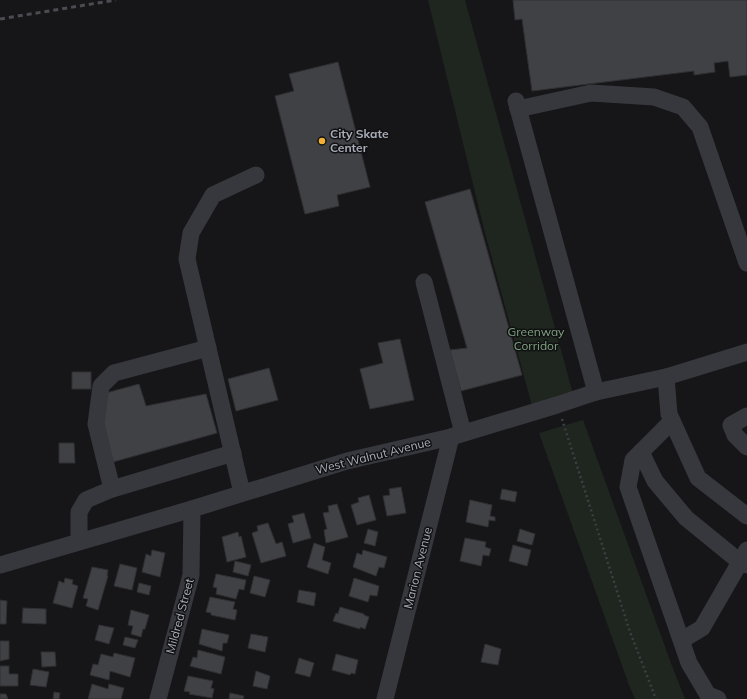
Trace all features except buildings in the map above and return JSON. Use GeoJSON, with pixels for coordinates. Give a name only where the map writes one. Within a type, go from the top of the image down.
{"type":"FeatureCollection","features":[{"type":"Feature","properties":{"kind":"street"},"geometry":{"type":"LineString","coordinates":[[596,392],[517,105],[591,93],[654,97],[683,107],[700,127],[747,263]]}},
{"type":"Feature","properties":{"kind":"street"},"geometry":{"type":"LineString","coordinates":[[242,493],[187,260],[191,233],[213,195],[256,175]]}},
{"type":"Feature","properties":{"kind":"street"},"geometry":{"type":"LineString","coordinates":[[424,282],[457,435]]}},
{"type":"Feature","properties":{"kind":"street"},"geometry":{"type":"LineString","coordinates":[[112,489],[96,424],[101,386],[114,373],[208,348]]}},
{"type":"Feature","properties":{"kind":"street","name":"West Walnut Avenue"},"geometry":{"type":"LineString","coordinates":[[0,565],[192,509],[347,460],[457,435],[596,392],[666,377],[747,352]]}},
{"type":"Feature","properties":{"kind":"street"},"geometry":{"type":"LineString","coordinates":[[666,377],[670,414],[698,478],[747,516]]}},
{"type":"Feature","properties":{"kind":"street"},"geometry":{"type":"LineString","coordinates":[[747,416],[731,425],[735,435],[747,448]]}},
{"type":"Feature","properties":{"kind":"street"},"geometry":{"type":"LineString","coordinates":[[672,420],[633,460],[628,486],[689,663],[708,695],[718,699]]}},
{"type":"Feature","properties":{"kind":"street","name":"Marion Avenue"},"geometry":{"type":"LineString","coordinates":[[385,699],[457,435]]}},
{"type":"Feature","properties":{"kind":"street"},"geometry":{"type":"LineString","coordinates":[[641,452],[655,481],[686,518],[745,559],[702,628],[682,640]]}},
{"type":"Feature","properties":{"kind":"street"},"geometry":{"type":"LineString","coordinates":[[79,541],[79,512],[86,500],[112,489],[233,453]]}},
{"type":"Feature","properties":{"kind":"street","name":"Mildred Street"},"geometry":{"type":"LineString","coordinates":[[158,699],[191,575],[192,509]]}},
{"type":"Feature","properties":{"kind":"path"},"geometry":{"type":"LineString","coordinates":[[561,416],[630,632],[656,699]]}},
{"type":"Feature","properties":{"kind":"green space","name":"Greenway Corridor"},"geometry":{"type":"Polygon","coordinates":[[[428,0],[465,0],[575,401],[534,413],[485,233],[428,0]]]}},
{"type":"Feature","properties":{"kind":"green space"},"geometry":{"type":"Polygon","coordinates":[[[583,420],[685,699],[635,699],[629,685],[539,433],[583,420]]]}},
{"type":"Feature","properties":{"kind":"railway"},"geometry":{"type":"LineString","coordinates":[[0,19],[116,0]]}},
{"type":"Feature","properties":{"kind":"place","name":"City Skate Center"},"geometry":{"type":"Point","coordinates":[322,141]}}]}
